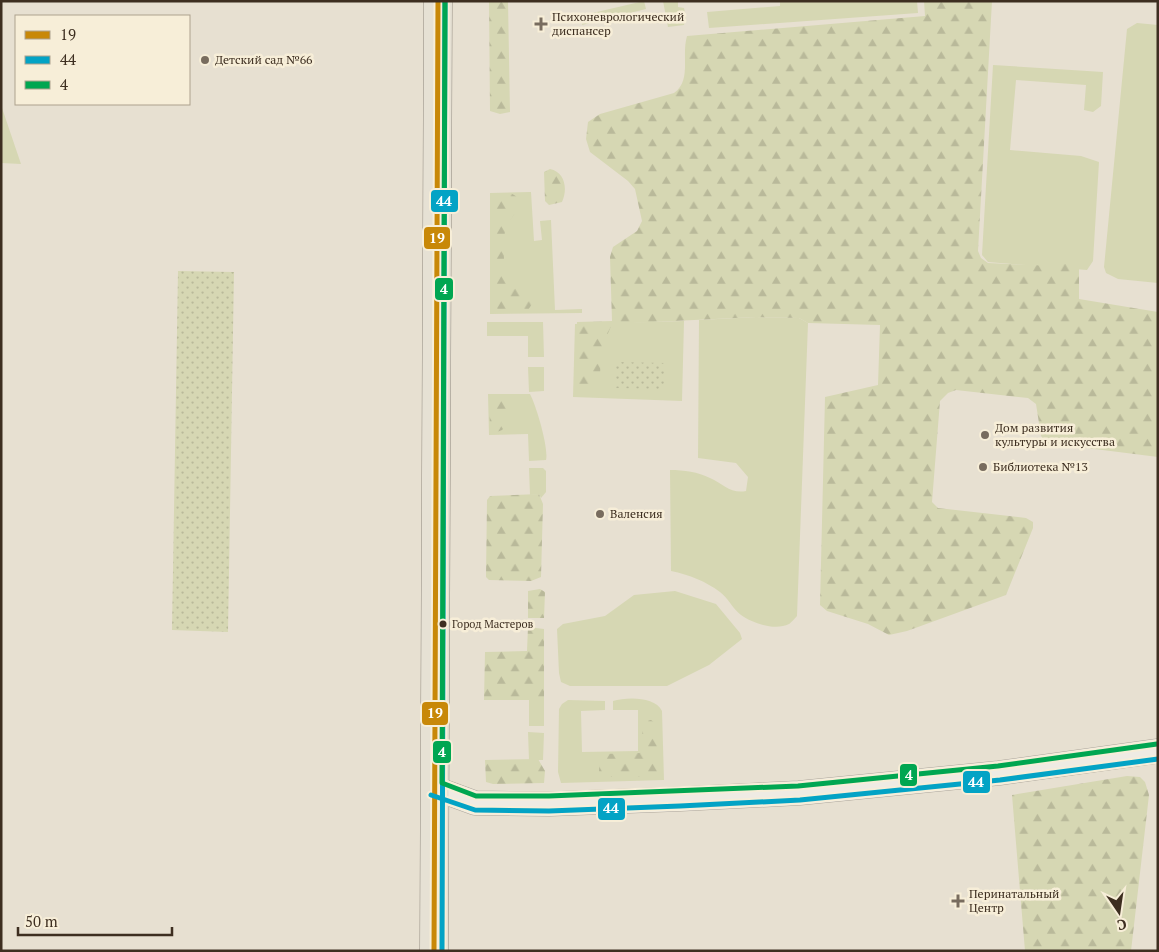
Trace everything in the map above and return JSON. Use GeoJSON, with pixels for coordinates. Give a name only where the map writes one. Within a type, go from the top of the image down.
{"type":"FeatureCollection","features":[{"type":"Feature","properties":{"kind":"main road"},"geometry":{"type":"LineString","coordinates":[[434,951],[438,1]]}},
{"type":"Feature","properties":{"kind":"street"},"geometry":{"type":"LineString","coordinates":[[434,788],[475,803],[549,804],[799,793],[999,773],[1158,751]]}},
{"type":"Feature","properties":{"kind":"green space"},"geometry":{"type":"Polygon","coordinates":[[[489,1],[508,1],[510,112],[500,114],[490,111],[489,1]]]}},
{"type":"Feature","properties":{"kind":"green space"},"geometry":{"type":"Polygon","coordinates":[[[644,1],[646,9],[582,25],[584,15],[644,1]]]}},
{"type":"Feature","properties":{"kind":"green space"},"geometry":{"type":"Polygon","coordinates":[[[663,1],[678,1],[678,7],[684,8],[686,17],[684,25],[668,27],[663,1]]]}},
{"type":"Feature","properties":{"kind":"green space"},"geometry":{"type":"Polygon","coordinates":[[[780,1],[917,1],[918,13],[709,28],[707,12],[780,6],[780,1]]]}},
{"type":"Feature","properties":{"kind":"green space"},"geometry":{"type":"Polygon","coordinates":[[[924,1],[992,1],[978,251],[981,258],[988,263],[1052,266],[1081,260],[1079,268],[1079,299],[1158,312],[1158,457],[1047,443],[1041,436],[1036,404],[1028,398],[956,390],[948,393],[940,401],[932,502],[938,508],[1026,518],[1033,522],[1033,528],[1006,595],[907,631],[889,635],[868,624],[827,611],[820,605],[825,397],[878,385],[880,325],[808,323],[799,318],[756,317],[612,324],[602,347],[600,373],[594,389],[582,394],[577,392],[575,384],[577,322],[612,321],[610,257],[613,247],[637,231],[642,221],[635,189],[628,181],[590,152],[586,139],[588,122],[600,114],[674,93],[679,88],[684,75],[687,36],[925,16],[924,1]]]}},
{"type":"Feature","properties":{"kind":"green space"},"geometry":{"type":"Polygon","coordinates":[[[1137,23],[1158,25],[1158,283],[1118,279],[1106,273],[1104,267],[1127,29],[1137,23]]]}},
{"type":"Feature","properties":{"kind":"green space"},"geometry":{"type":"Polygon","coordinates":[[[993,65],[1103,72],[1101,106],[1093,112],[1084,110],[1086,85],[1016,80],[1010,150],[1081,156],[1099,162],[1093,261],[1087,270],[988,262],[982,255],[993,65]]]}},
{"type":"Feature","properties":{"kind":"green space"},"geometry":{"type":"Polygon","coordinates":[[[1,105],[21,164],[1,163],[1,105]]]}},
{"type":"Feature","properties":{"kind":"green space"},"geometry":{"type":"Polygon","coordinates":[[[550,169],[562,177],[565,192],[562,202],[549,205],[545,201],[544,172],[550,169]]]}},
{"type":"Feature","properties":{"kind":"green space"},"geometry":{"type":"Polygon","coordinates":[[[531,192],[534,241],[542,240],[540,221],[551,220],[555,310],[582,309],[582,313],[490,314],[490,193],[531,192]]]}},
{"type":"Feature","properties":{"kind":"green space"},"geometry":{"type":"Polygon","coordinates":[[[510,193],[516,196],[519,201],[516,211],[505,231],[505,267],[512,284],[528,295],[532,304],[528,310],[498,310],[494,302],[492,201],[496,194],[510,193]]]}},
{"type":"Feature","properties":{"kind":"green space"},"geometry":{"type":"Polygon","coordinates":[[[178,271],[234,272],[228,632],[172,630],[178,271]]]}},
{"type":"Feature","properties":{"kind":"green space"},"geometry":{"type":"Polygon","coordinates":[[[756,317],[799,318],[808,323],[797,616],[789,624],[777,627],[757,623],[746,618],[738,613],[723,594],[714,588],[685,574],[671,571],[670,470],[701,474],[731,490],[741,492],[746,491],[748,477],[736,463],[698,458],[699,320],[756,317]]]}},
{"type":"Feature","properties":{"kind":"green space"},"geometry":{"type":"Polygon","coordinates":[[[684,321],[682,401],[573,397],[575,324],[684,321]]]}},
{"type":"Feature","properties":{"kind":"green space"},"geometry":{"type":"Polygon","coordinates":[[[487,322],[543,322],[544,357],[528,357],[528,336],[487,336],[487,322]]]}},
{"type":"Feature","properties":{"kind":"green space"},"geometry":{"type":"Polygon","coordinates":[[[616,362],[665,363],[664,389],[615,388],[616,362]]]}},
{"type":"Feature","properties":{"kind":"green space"},"geometry":{"type":"Polygon","coordinates":[[[528,367],[544,367],[544,391],[529,392],[528,367]]]}},
{"type":"Feature","properties":{"kind":"green space"},"geometry":{"type":"Polygon","coordinates":[[[488,394],[530,394],[544,437],[546,460],[529,461],[528,434],[489,435],[488,394]]]}},
{"type":"Feature","properties":{"kind":"green space"},"geometry":{"type":"Polygon","coordinates":[[[502,395],[505,400],[508,419],[503,429],[498,432],[491,431],[490,428],[489,400],[502,395]]]}},
{"type":"Feature","properties":{"kind":"green space"},"geometry":{"type":"Polygon","coordinates":[[[529,468],[543,468],[546,471],[546,492],[541,498],[539,494],[530,495],[529,468]]]}},
{"type":"Feature","properties":{"kind":"green space"},"geometry":{"type":"Polygon","coordinates":[[[539,494],[543,504],[541,577],[531,581],[489,580],[486,577],[487,500],[490,496],[539,494]]]}},
{"type":"Feature","properties":{"kind":"green space"},"geometry":{"type":"Polygon","coordinates":[[[540,589],[545,592],[544,618],[528,618],[528,591],[540,589]]]}},
{"type":"Feature","properties":{"kind":"green space"},"geometry":{"type":"Polygon","coordinates":[[[675,591],[716,604],[740,633],[742,639],[709,665],[667,686],[570,686],[561,682],[557,629],[563,624],[605,616],[634,595],[675,591]]]}},
{"type":"Feature","properties":{"kind":"green space"},"geometry":{"type":"Polygon","coordinates":[[[528,627],[544,629],[544,700],[484,700],[485,652],[527,651],[528,627]]]}},
{"type":"Feature","properties":{"kind":"green space"},"geometry":{"type":"Polygon","coordinates":[[[640,699],[647,700],[658,706],[662,711],[664,780],[561,783],[558,772],[559,709],[568,700],[605,701],[605,710],[581,711],[582,752],[638,751],[638,710],[613,710],[613,701],[640,699]]]}},
{"type":"Feature","properties":{"kind":"green space"},"geometry":{"type":"Polygon","coordinates":[[[529,700],[544,700],[544,726],[529,726],[529,700]]]}},
{"type":"Feature","properties":{"kind":"green space"},"geometry":{"type":"Polygon","coordinates":[[[651,720],[660,727],[659,773],[651,777],[602,777],[599,771],[602,754],[640,753],[644,725],[646,721],[651,720]]]}},
{"type":"Feature","properties":{"kind":"green space"},"geometry":{"type":"Polygon","coordinates":[[[528,732],[544,733],[543,760],[529,760],[528,732]]]}},
{"type":"Feature","properties":{"kind":"green space"},"geometry":{"type":"Polygon","coordinates":[[[538,759],[545,771],[544,783],[493,784],[486,782],[485,760],[538,759]]]}},
{"type":"Feature","properties":{"kind":"green space"},"geometry":{"type":"Polygon","coordinates":[[[1127,776],[1140,777],[1145,782],[1149,795],[1131,951],[1025,951],[1012,795],[1127,776]]]}},
{"type":"Feature","properties":{"kind":"transit line","name":"19"},"geometry":{"type":"LineString","coordinates":[[434,951],[438,1]]}},
{"type":"Feature","properties":{"kind":"transit line","name":"44"},"geometry":{"type":"LineString","coordinates":[[442,951],[445,1]]}},
{"type":"Feature","properties":{"kind":"transit line","name":"4"},"geometry":{"type":"LineString","coordinates":[[445,1],[442,783],[476,796],[549,796],[798,786],[998,766],[1157,744]]}},
{"type":"Feature","properties":{"kind":"transit line","name":"44"},"geometry":{"type":"LineString","coordinates":[[431,795],[475,810],[549,811],[680,806],[800,800],[1000,780],[1158,759]]}},
{"type":"Feature","properties":{"kind":"place","name":"Психоневрологический диспансер"},"geometry":{"type":"Point","coordinates":[541,24]}},
{"type":"Feature","properties":{"kind":"place","name":"Детский сад №66"},"geometry":{"type":"Point","coordinates":[205,60]}},
{"type":"Feature","properties":{"kind":"place","name":"Дом развития культуры и искусства"},"geometry":{"type":"Point","coordinates":[985,435]}},
{"type":"Feature","properties":{"kind":"place","name":"Библиотека №13"},"geometry":{"type":"Point","coordinates":[983,467]}},
{"type":"Feature","properties":{"kind":"place","name":"Валенсия"},"geometry":{"type":"Point","coordinates":[600,514]}},
{"type":"Feature","properties":{"kind":"place","name":"Город Мастеров"},"geometry":{"type":"Point","coordinates":[443,624]}},
{"type":"Feature","properties":{"kind":"place","name":"Перинатальный Центр"},"geometry":{"type":"Point","coordinates":[958,901]}}]}
